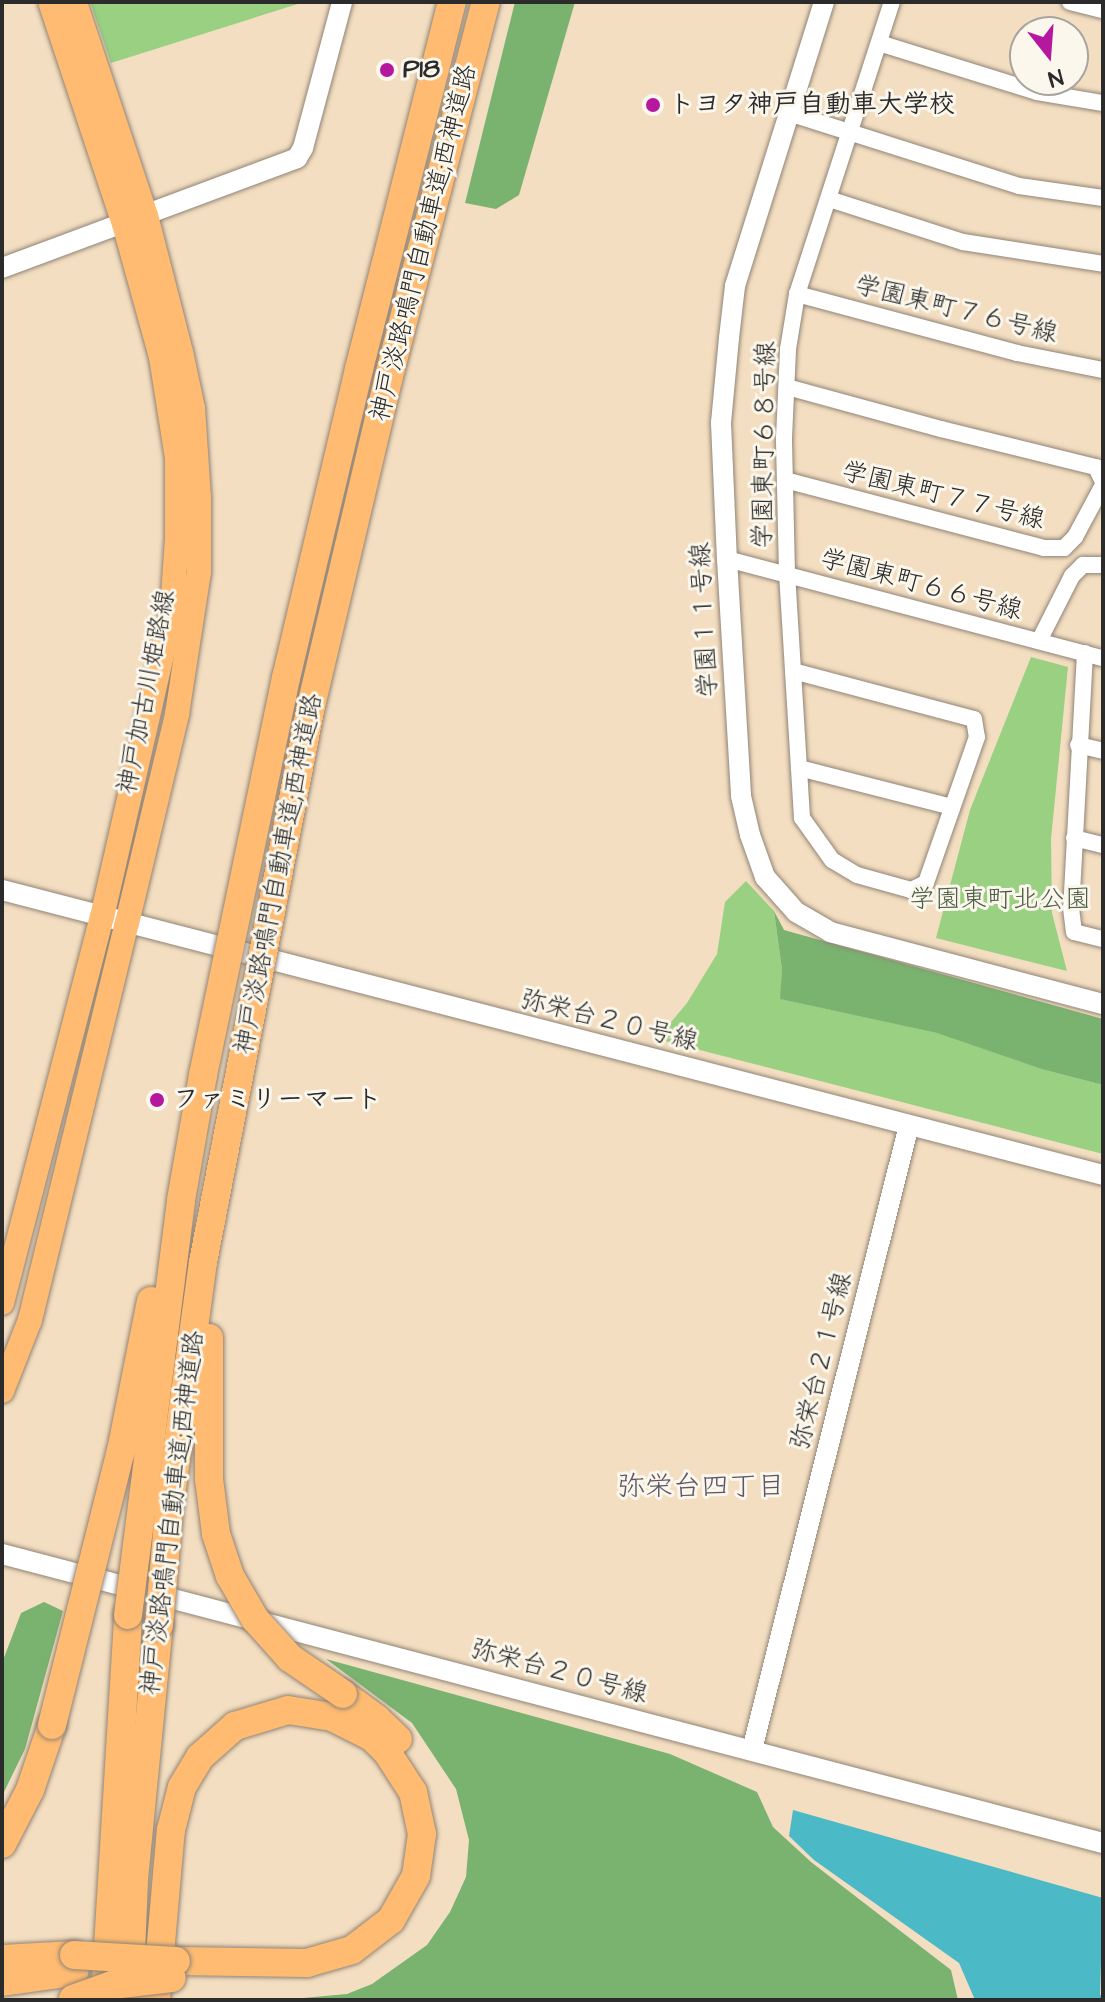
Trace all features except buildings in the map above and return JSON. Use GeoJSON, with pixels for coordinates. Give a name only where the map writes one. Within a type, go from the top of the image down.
{"type":"FeatureCollection","features":[{"type":"Feature","properties":{"kind":"highway","name":"神戸淡路鳴門自動車道;西神道路"},"geometry":{"type":"LineString","coordinates":[[105,2000],[128,1615],[181,1200],[203,1075],[286,678],[452,2]]}},
{"type":"Feature","properties":{"kind":"highway","name":"神戸淡路鳴門自動車道;西神道路"},"geometry":{"type":"LineString","coordinates":[[129,2000],[134,1879],[169,1510],[203,1262],[311,706],[388,380],[486,2]]}},
{"type":"Feature","properties":{"kind":"highway"},"geometry":{"type":"LineString","coordinates":[[2,1844],[30,1790],[52,1725],[121,1451],[157,1272],[181,1200]]}},
{"type":"Feature","properties":{"kind":"highway"},"geometry":{"type":"LineString","coordinates":[[2,1982],[259,1981],[327,1977],[380,1952],[406,1929],[432,1885],[438,1856],[438,1827],[431,1791],[424,1774],[394,1735],[343,1694],[290,1658],[255,1619],[230,1576],[216,1534],[207,1446],[210,1318],[203,1262]]}},
{"type":"Feature","properties":{"kind":"highway"},"geometry":{"type":"LineString","coordinates":[[2,1959],[73,1982],[112,1985],[168,1980],[307,1963],[352,1950],[391,1920],[404,1902],[423,1851],[413,1792],[387,1752],[372,1737],[332,1717],[288,1710],[235,1726],[200,1757],[182,1787],[171,1830],[168,1980]]}},
{"type":"Feature","properties":{"kind":"main road","name":"神戸加古川姫路線"},"geometry":{"type":"LineString","coordinates":[[2,1303],[102,917],[172,611],[177,538],[177,458],[135,220],[50,2]]}},
{"type":"Feature","properties":{"kind":"main road","name":"神戸加古川姫路線"},"geometry":{"type":"LineString","coordinates":[[2,1391],[30,1320],[127,923],[177,714],[199,572],[199,498],[193,408],[135,220],[75,2]]}},
{"type":"Feature","properties":{"kind":"street"},"geometry":{"type":"LineString","coordinates":[[2,268],[297,158],[303,148],[342,2]]}},
{"type":"Feature","properties":{"kind":"street","name":"学園１１号線"},"geometry":{"type":"LineString","coordinates":[[824,2],[735,286],[721,423],[741,796],[765,877],[796,912],[830,932],[1103,1004]]}},
{"type":"Feature","properties":{"kind":"street","name":"学園東町６８号線"},"geometry":{"type":"LineString","coordinates":[[793,671],[974,719],[977,737],[926,883],[911,890],[857,875],[832,860],[802,818],[787,574],[785,480],[788,349],[797,294],[892,2]]}},
{"type":"Feature","properties":{"kind":"street"},"geometry":{"type":"LineString","coordinates":[[1070,2],[1103,10]]}},
{"type":"Feature","properties":{"kind":"street"},"geometry":{"type":"LineString","coordinates":[[879,43],[1037,92],[1103,103]]}},
{"type":"Feature","properties":{"kind":"street"},"geometry":{"type":"LineString","coordinates":[[789,113],[1019,186],[1103,198]]}},
{"type":"Feature","properties":{"kind":"street"},"geometry":{"type":"LineString","coordinates":[[829,199],[963,242],[1103,264]]}},
{"type":"Feature","properties":{"kind":"street","name":"学園東町７６号線"},"geometry":{"type":"LineString","coordinates":[[797,294],[1017,353],[1103,370]]}},
{"type":"Feature","properties":{"kind":"street","name":"学園東町７７号線"},"geometry":{"type":"LineString","coordinates":[[785,480],[1044,548],[1064,548],[1075,537],[1103,483],[1096,467],[787,387]]}},
{"type":"Feature","properties":{"kind":"street","name":"学園東町６６号線"},"geometry":{"type":"LineString","coordinates":[[727,559],[1103,658]]}},
{"type":"Feature","properties":{"kind":"street"},"geometry":{"type":"LineString","coordinates":[[1039,641],[1072,576],[1083,565],[1103,565]]}},
{"type":"Feature","properties":{"kind":"street"},"geometry":{"type":"LineString","coordinates":[[1085,653],[1071,908],[1074,932],[1103,939]]}},
{"type":"Feature","properties":{"kind":"street"},"geometry":{"type":"LineString","coordinates":[[1078,745],[1103,751]]}},
{"type":"Feature","properties":{"kind":"street"},"geometry":{"type":"LineString","coordinates":[[799,768],[952,807]]}},
{"type":"Feature","properties":{"kind":"street"},"geometry":{"type":"LineString","coordinates":[[1074,838],[1103,845]]}},
{"type":"Feature","properties":{"kind":"street","name":"弥栄台２０号線"},"geometry":{"type":"LineString","coordinates":[[2,890],[1103,1175]]}},
{"type":"Feature","properties":{"kind":"street","name":"弥栄台２１号線"},"geometry":{"type":"LineString","coordinates":[[752,1750],[909,1125]]}},
{"type":"Feature","properties":{"kind":"street","name":"弥栄台２０号線"},"geometry":{"type":"LineString","coordinates":[[2,1554],[1103,1843]]}},
{"type":"Feature","properties":{"kind":"green space"},"geometry":{"type":"Polygon","coordinates":[[[90,2],[304,2],[111,63],[90,2]]]}},
{"type":"Feature","properties":{"kind":"green space"},"geometry":{"type":"Polygon","coordinates":[[[515,2],[575,2],[519,195],[496,209],[465,203],[515,2]]]}},
{"type":"Feature","properties":{"kind":"green space","name":"学園東町北公園"},"geometry":{"type":"Polygon","coordinates":[[[1031,657],[1068,667],[1051,839],[1052,913],[1067,971],[936,938],[970,810],[1031,657]]]}},
{"type":"Feature","properties":{"kind":"green space"},"geometry":{"type":"Polygon","coordinates":[[[746,881],[774,911],[782,970],[781,999],[938,1033],[1041,1069],[1103,1085],[1103,1154],[657,1039],[687,1003],[717,954],[725,902],[746,881]]]}},
{"type":"Feature","properties":{"kind":"green space"},"geometry":{"type":"Polygon","coordinates":[[[774,911],[784,930],[1103,1019],[1103,1085],[1041,1069],[937,1033],[780,999],[782,970],[774,911]]]}},
{"type":"Feature","properties":{"kind":"green space"},"geometry":{"type":"Polygon","coordinates":[[[44,1602],[63,1611],[25,1749],[2,1796],[2,1663],[21,1613],[44,1602]]]}},
{"type":"Feature","properties":{"kind":"green space"},"geometry":{"type":"Polygon","coordinates":[[[326,1659],[670,1754],[757,1792],[773,1827],[811,1862],[951,1970],[958,2000],[281,2000],[347,1994],[372,1984],[427,1945],[450,1912],[466,1877],[469,1840],[456,1789],[412,1723],[326,1659]]]}},
{"type":"Feature","properties":{"kind":"water"},"geometry":{"type":"Polygon","coordinates":[[[793,1810],[1103,1898],[1100,1994],[1103,2000],[975,2000],[959,1963],[814,1860],[789,1836],[793,1810]]]}},
{"type":"Feature","properties":{"kind":"place","name":"P18"},"geometry":{"type":"Point","coordinates":[387,70]}},
{"type":"Feature","properties":{"kind":"place","name":"トヨタ神戸自動車大学校"},"geometry":{"type":"Point","coordinates":[653,105]}},
{"type":"Feature","properties":{"kind":"place","name":"ファミリーマート"},"geometry":{"type":"Point","coordinates":[157,1100]}},
{"type":"Feature","properties":{"kind":"district","name":"弥栄台四丁目"},"geometry":{"type":"Point","coordinates":[701,1487]}}]}
